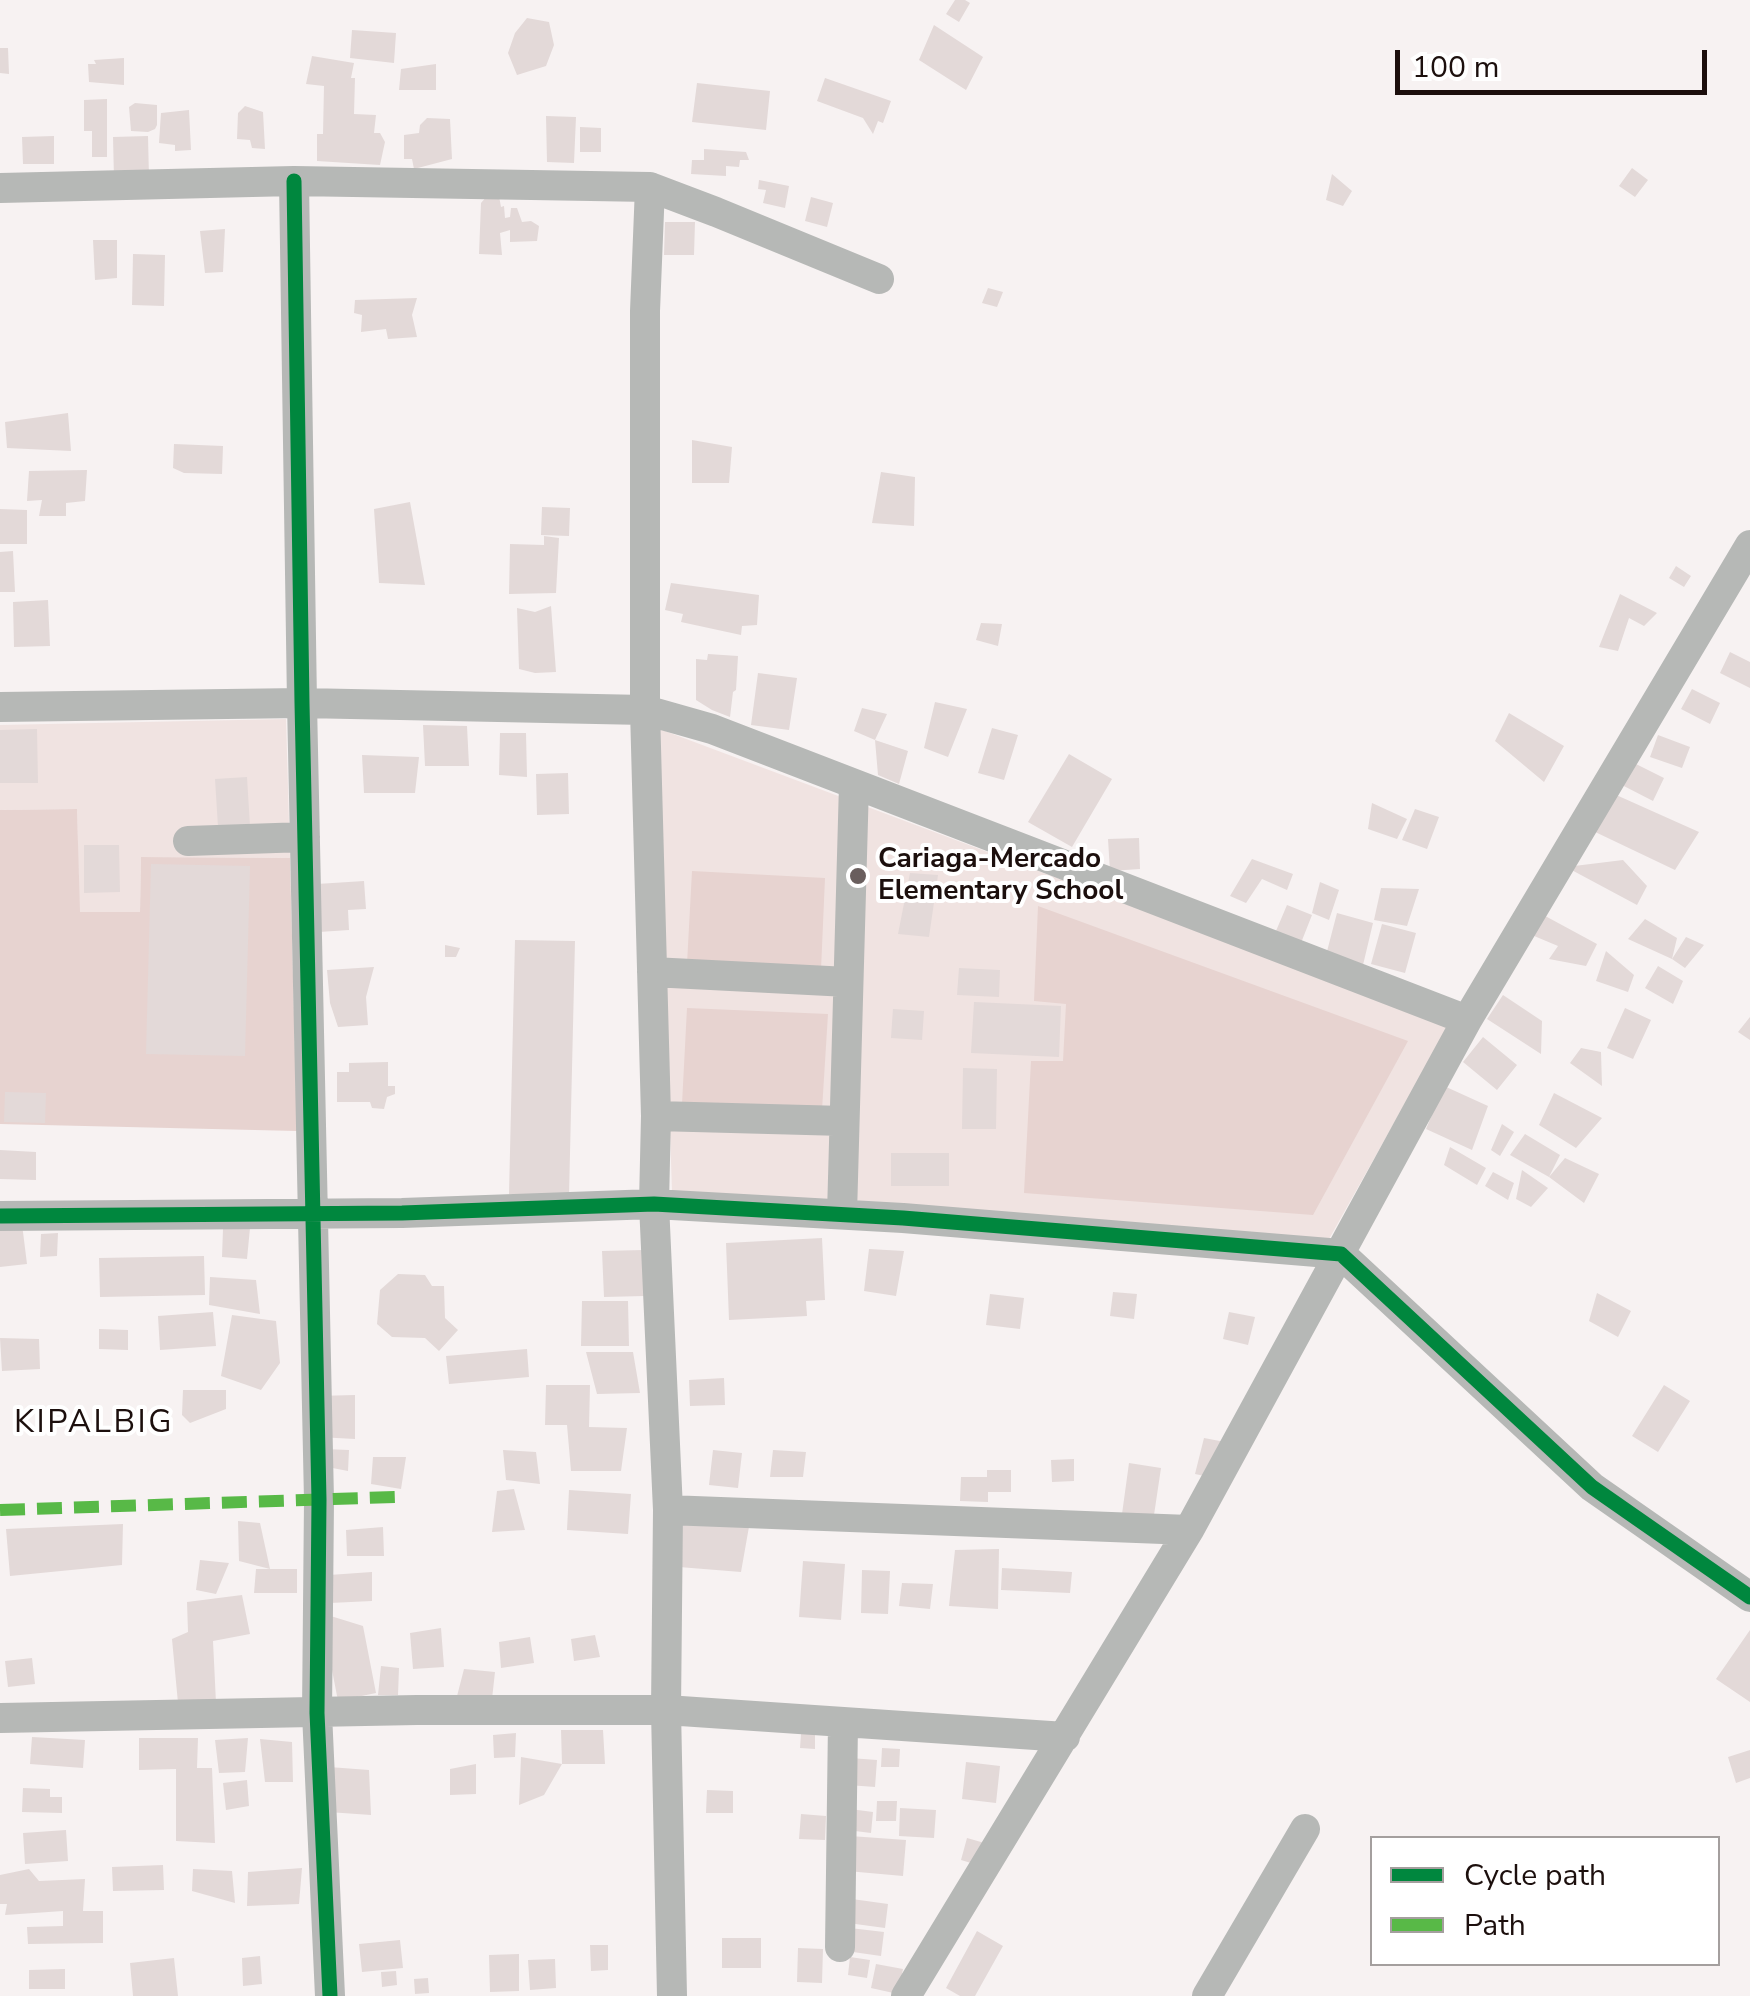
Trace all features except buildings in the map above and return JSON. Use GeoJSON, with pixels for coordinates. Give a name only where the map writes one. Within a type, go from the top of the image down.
{"type":"FeatureCollection","features":[{"type":"Feature","properties":{"kind":"street"},"geometry":{"type":"LineString","coordinates":[[294,182],[319,1500],[317,1713],[330,1996]]}},
{"type":"Feature","properties":{"kind":"street"},"geometry":{"type":"LineString","coordinates":[[0,188],[294,182],[650,187],[879,280]]}},
{"type":"Feature","properties":{"kind":"street"},"geometry":{"type":"LineString","coordinates":[[650,187],[644,312],[645,710],[656,1116],[654,1204],[668,1510],[666,1710],[672,1996]]}},
{"type":"Feature","properties":{"kind":"street"},"geometry":{"type":"LineString","coordinates":[[906,1996],[1189,1530],[1467,1020],[1738,592],[1750,544]]}},
{"type":"Feature","properties":{"kind":"street"},"geometry":{"type":"LineString","coordinates":[[0,707],[302,703],[645,710],[712,729],[1467,1020]]}},
{"type":"Feature","properties":{"kind":"street"},"geometry":{"type":"LineString","coordinates":[[842,1214],[854,784]]}},
{"type":"Feature","properties":{"kind":"street"},"geometry":{"type":"LineString","coordinates":[[188,841],[305,837]]}},
{"type":"Feature","properties":{"kind":"street"},"geometry":{"type":"LineString","coordinates":[[653,982],[848,992]]}},
{"type":"Feature","properties":{"kind":"street"},"geometry":{"type":"LineString","coordinates":[[656,1116],[844,1121]]}},
{"type":"Feature","properties":{"kind":"street"},"geometry":{"type":"LineString","coordinates":[[0,1216],[314,1214],[654,1204],[842,1214],[1341,1254],[1592,1487],[1750,1597]]}},
{"type":"Feature","properties":{"kind":"street"},"geometry":{"type":"LineString","coordinates":[[668,1510],[1189,1530]]}},
{"type":"Feature","properties":{"kind":"street"},"geometry":{"type":"LineString","coordinates":[[0,1718],[666,1710],[1065,1737]]}},
{"type":"Feature","properties":{"kind":"street"},"geometry":{"type":"LineString","coordinates":[[840,1947],[843,1722]]}},
{"type":"Feature","properties":{"kind":"street"},"geometry":{"type":"LineString","coordinates":[[1207,1996],[1305,1829]]}},
{"type":"Feature","properties":{"kind":"shaded area"},"geometry":{"type":"Polygon","coordinates":[[[286,719],[290,858],[141,857],[140,912],[79,912],[77,809],[0,810],[0,725],[286,719]]]}},
{"type":"Feature","properties":{"kind":"shaded area","name":"Cariaga-Mercado Elementary School"},"geometry":{"type":"Polygon","coordinates":[[[657,728],[1449,1025],[1329,1239],[672,1192],[657,728]]]}},
{"type":"Feature","properties":{"kind":"shaded area"},"geometry":{"type":"Polygon","coordinates":[[[77,809],[80,912],[140,912],[141,857],[290,858],[297,1131],[0,1124],[0,810],[77,809]]]}},
{"type":"Feature","properties":{"kind":"shaded area"},"geometry":{"type":"Polygon","coordinates":[[[692,871],[825,878],[821,970],[687,964],[692,871]]]}},
{"type":"Feature","properties":{"kind":"shaded area"},"geometry":{"type":"Polygon","coordinates":[[[1038,906],[1408,1041],[1313,1215],[1024,1193],[1031,1061],[1063,1061],[1066,1004],[1034,1001],[1038,906]]]}},
{"type":"Feature","properties":{"kind":"shaded area"},"geometry":{"type":"Polygon","coordinates":[[[687,1008],[828,1014],[822,1110],[682,1104],[687,1008]]]}},
{"type":"Feature","properties":{"kind":"marked path"},"geometry":{"type":"LineString","coordinates":[[0,1510],[395,1497]]}},
{"type":"Feature","properties":{"kind":"cycle path"},"geometry":{"type":"LineString","coordinates":[[294,181],[319,1500],[317,1713],[330,1996]]}},
{"type":"Feature","properties":{"kind":"cycle path"},"geometry":{"type":"LineString","coordinates":[[0,1216],[402,1213],[654,1204],[903,1218],[1341,1254],[1592,1487],[1750,1597]]}},
{"type":"Feature","properties":{"kind":"place","name":"Cariaga-Mercado Elementary School"},"geometry":{"type":"Point","coordinates":[858,876]}},
{"type":"Feature","properties":{"kind":"district","name":"KIPALBIG"},"geometry":{"type":"Point","coordinates":[94,1424]}}]}
